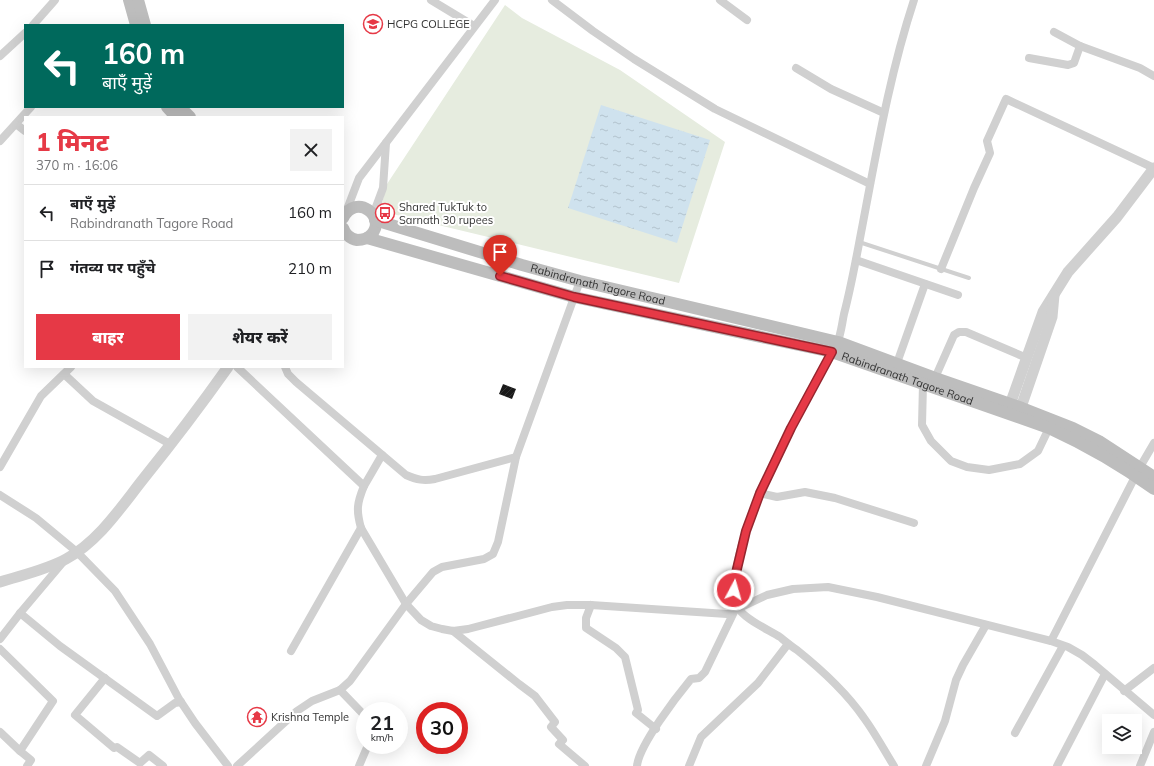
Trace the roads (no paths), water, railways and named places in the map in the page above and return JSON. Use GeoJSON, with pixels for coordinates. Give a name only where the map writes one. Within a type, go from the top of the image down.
{"type":"FeatureCollection","features":[{"type":"Feature","properties":{"kind":"main road"},"geometry":{"type":"LineString","coordinates":[[129,0],[136,24]]}},
{"type":"Feature","properties":{"kind":"main road"},"geometry":{"type":"LineString","coordinates":[[138,0],[145,24]]}},
{"type":"Feature","properties":{"kind":"main road"},"geometry":{"type":"LineString","coordinates":[[168,108],[175,116]]}},
{"type":"Feature","properties":{"kind":"main road"},"geometry":{"type":"LineString","coordinates":[[181,108],[189,116]]}},
{"type":"Feature","properties":{"kind":"main road","name":"Rabindranath Tagore Road"},"geometry":{"type":"LineString","coordinates":[[344,216],[355,207],[365,208],[374,217],[522,265],[897,363],[1014,410],[1137,471],[1154,477]]}},
{"type":"Feature","properties":{"kind":"main road"},"geometry":{"type":"LineString","coordinates":[[367,238],[374,230],[374,217]]}},
{"type":"Feature","properties":{"kind":"main road","name":"Rabindranath Tagore Road"},"geometry":{"type":"LineString","coordinates":[[344,230],[352,239],[362,240],[367,238],[574,297],[835,347],[923,384],[1073,428],[1098,441],[1137,471],[1154,489]]}},
{"type":"Feature","properties":{"kind":"street"},"geometry":{"type":"LineString","coordinates":[[34,24],[55,0]]}},
{"type":"Feature","properties":{"kind":"street"},"geometry":{"type":"LineString","coordinates":[[431,0],[474,26]]}},
{"type":"Feature","properties":{"kind":"street"},"geometry":{"type":"LineString","coordinates":[[344,216],[359,178],[495,0]]}},
{"type":"Feature","properties":{"kind":"street"},"geometry":{"type":"LineString","coordinates":[[552,0],[628,55],[715,108],[870,184]]}},
{"type":"Feature","properties":{"kind":"street"},"geometry":{"type":"LineString","coordinates":[[720,0],[747,20]]}},
{"type":"Feature","properties":{"kind":"street"},"geometry":{"type":"LineString","coordinates":[[637,766],[638,760],[671,704],[691,679],[699,678],[705,672],[736,611],[734,590],[736,573],[746,531],[760,493],[791,428],[835,347],[856,260],[884,113],[901,42],[914,0]]}},
{"type":"Feature","properties":{"kind":"street"},"geometry":{"type":"LineString","coordinates":[[1054,32],[1080,46],[1140,68],[1154,76]]}},
{"type":"Feature","properties":{"kind":"street"},"geometry":{"type":"LineString","coordinates":[[1,54],[24,35]]}},
{"type":"Feature","properties":{"kind":"street"},"geometry":{"type":"LineString","coordinates":[[1029,58],[1068,65],[1074,63],[1080,46]]}},
{"type":"Feature","properties":{"kind":"street"},"geometry":{"type":"LineString","coordinates":[[796,68],[831,90],[884,113]]}},
{"type":"Feature","properties":{"kind":"street"},"geometry":{"type":"LineString","coordinates":[[941,269],[990,153],[987,140],[1006,99],[1154,168],[1117,216],[1068,272],[1043,312],[1027,358],[1014,410]]}},
{"type":"Feature","properties":{"kind":"street"},"geometry":{"type":"LineString","coordinates":[[0,141],[29,108]]}},
{"type":"Feature","properties":{"kind":"street"},"geometry":{"type":"LineString","coordinates":[[16,124],[24,130]]}},
{"type":"Feature","properties":{"kind":"street"},"geometry":{"type":"LineString","coordinates":[[374,217],[383,188],[386,142]]}},
{"type":"Feature","properties":{"kind":"street"},"geometry":{"type":"LineString","coordinates":[[856,260],[958,295]]}},
{"type":"Feature","properties":{"kind":"street"},"geometry":{"type":"LineString","coordinates":[[237,766],[298,711],[312,701],[340,690],[350,681],[406,604],[433,572],[442,567],[484,559],[493,554],[498,542],[516,457],[580,281]]}},
{"type":"Feature","properties":{"kind":"street"},"geometry":{"type":"LineString","coordinates":[[897,363],[925,284]]}},
{"type":"Feature","properties":{"kind":"street"},"geometry":{"type":"LineString","coordinates":[[1014,410],[1052,317],[1055,293]]}},
{"type":"Feature","properties":{"kind":"street"},"geometry":{"type":"LineString","coordinates":[[935,378],[954,335],[959,332],[966,332],[1027,358]]}},
{"type":"Feature","properties":{"kind":"street"},"geometry":{"type":"LineString","coordinates":[[0,467],[41,396],[70,368]]}},
{"type":"Feature","properties":{"kind":"street"},"geometry":{"type":"LineString","coordinates":[[0,582],[44,568],[66,559],[92,540],[111,520],[227,368]]}},
{"type":"Feature","properties":{"kind":"street"},"geometry":{"type":"LineString","coordinates":[[238,368],[364,486]]}},
{"type":"Feature","properties":{"kind":"street"},"geometry":{"type":"LineString","coordinates":[[285,368],[288,374],[296,382],[406,475],[415,479],[423,481],[435,479],[516,457]]}},
{"type":"Feature","properties":{"kind":"street"},"geometry":{"type":"LineString","coordinates":[[64,374],[93,400],[170,444]]}},
{"type":"Feature","properties":{"kind":"street"},"geometry":{"type":"LineString","coordinates":[[923,384],[922,426],[931,441],[950,461],[967,467],[989,470],[1020,464],[1038,451],[1050,428]]}},
{"type":"Feature","properties":{"kind":"street"},"geometry":{"type":"LineString","coordinates":[[1051,641],[1137,471],[1154,443]]}},
{"type":"Feature","properties":{"kind":"street"},"geometry":{"type":"LineString","coordinates":[[382,455],[364,486],[358,501],[358,515],[361,528],[406,604],[421,620],[431,626],[453,631],[468,629],[552,607],[591,605],[722,615],[736,611],[767,595],[793,590],[828,587],[878,597],[1051,641],[1082,655],[1154,715]]}},
{"type":"Feature","properties":{"kind":"street"},"geometry":{"type":"LineString","coordinates":[[760,493],[777,497],[805,492],[830,498],[914,524]]}},
{"type":"Feature","properties":{"kind":"street"},"geometry":{"type":"LineString","coordinates":[[0,495],[36,518],[77,552],[119,597],[150,644],[181,702],[228,766]]}},
{"type":"Feature","properties":{"kind":"street"},"geometry":{"type":"LineString","coordinates":[[291,651],[361,528]]}},
{"type":"Feature","properties":{"kind":"street"},"geometry":{"type":"LineString","coordinates":[[0,639],[66,559]]}},
{"type":"Feature","properties":{"kind":"street"},"geometry":{"type":"LineString","coordinates":[[591,605],[586,618],[586,628],[616,648],[625,657],[638,710],[636,714],[656,729]]}},
{"type":"Feature","properties":{"kind":"street"},"geometry":{"type":"LineString","coordinates":[[736,611],[788,644],[837,686],[864,718],[894,766]]}},
{"type":"Feature","properties":{"kind":"street"},"geometry":{"type":"LineString","coordinates":[[20,613],[60,646],[157,716],[175,702],[181,702]]}},
{"type":"Feature","properties":{"kind":"street"},"geometry":{"type":"LineString","coordinates":[[926,766],[945,721],[956,680],[986,625]]}},
{"type":"Feature","properties":{"kind":"street"},"geometry":{"type":"LineString","coordinates":[[453,631],[535,696],[555,722],[551,728],[563,740],[559,744],[585,766]]}},
{"type":"Feature","properties":{"kind":"street"},"geometry":{"type":"LineString","coordinates":[[689,766],[701,737],[758,683],[788,644]]}},
{"type":"Feature","properties":{"kind":"street"},"geometry":{"type":"LineString","coordinates":[[1015,733],[1063,646]]}},
{"type":"Feature","properties":{"kind":"street"},"geometry":{"type":"LineString","coordinates":[[0,649],[53,700],[20,751]]}},
{"type":"Feature","properties":{"kind":"street"},"geometry":{"type":"LineString","coordinates":[[1124,690],[1154,668]]}},
{"type":"Feature","properties":{"kind":"street"},"geometry":{"type":"LineString","coordinates":[[1057,766],[1106,674]]}},
{"type":"Feature","properties":{"kind":"street"},"geometry":{"type":"LineString","coordinates":[[105,678],[75,715],[114,748],[117,748],[140,763],[149,755],[163,766]]}},
{"type":"Feature","properties":{"kind":"street"},"geometry":{"type":"LineString","coordinates":[[340,690],[356,707]]}},
{"type":"Feature","properties":{"kind":"street"},"geometry":{"type":"LineString","coordinates":[[0,732],[30,760],[27,766]]}},
{"type":"Feature","properties":{"kind":"street"},"geometry":{"type":"LineString","coordinates":[[1140,766],[1154,732]]}},
{"type":"Feature","properties":{"kind":"street"},"geometry":{"type":"LineString","coordinates":[[359,766],[364,754]]}},
{"type":"Feature","properties":{"kind":"lane"},"geometry":{"type":"LineString","coordinates":[[859,242],[969,278]]}},
{"type":"Feature","properties":{"kind":"water"},"geometry":{"type":"Polygon","coordinates":[[[601,105],[710,140],[677,243],[568,208],[601,105]]]}},
{"type":"Feature","properties":{"kind":"place","name":"HCPG COLLEGE"},"geometry":{"type":"Point","coordinates":[373,24]}},
{"type":"Feature","properties":{"kind":"place","name":"Shared TukTuk to Sarnath 30 rupees"},"geometry":{"type":"Point","coordinates":[385,213]}},
{"type":"Feature","properties":{"kind":"place","name":"Krishna Temple"},"geometry":{"type":"Point","coordinates":[257,717]}}]}
